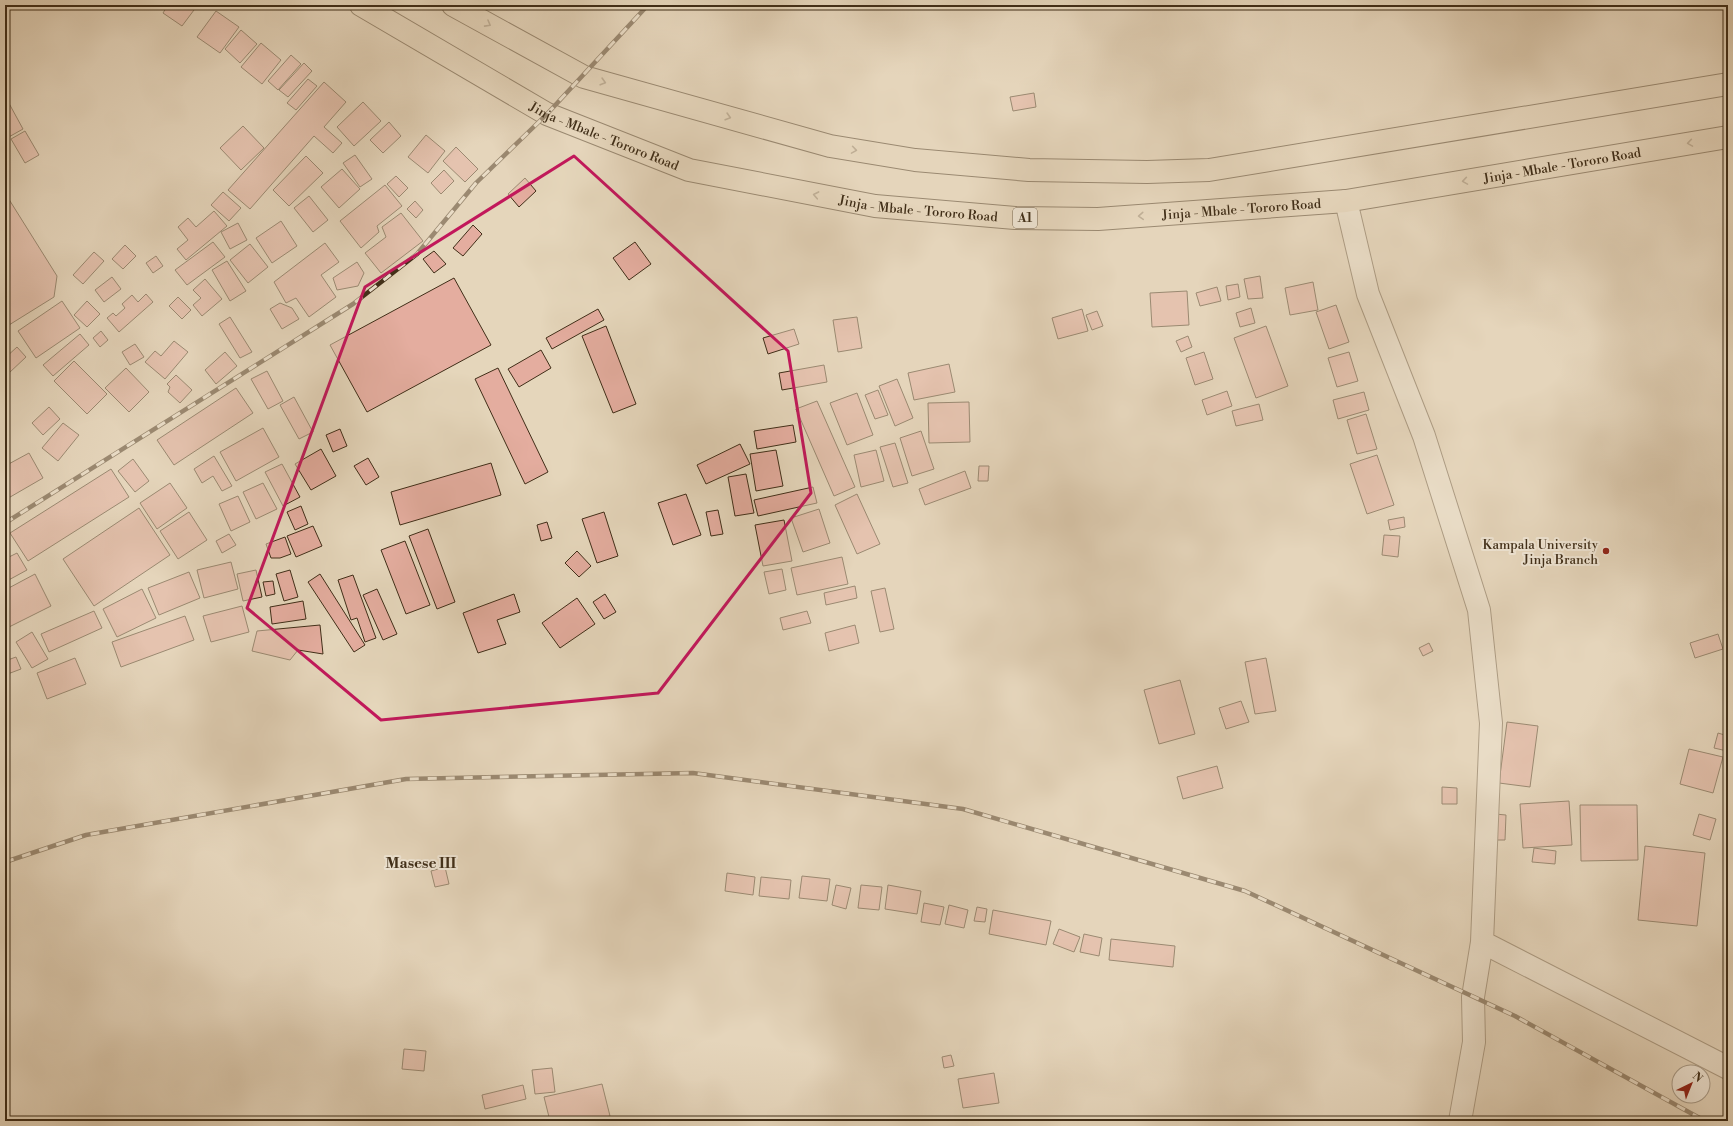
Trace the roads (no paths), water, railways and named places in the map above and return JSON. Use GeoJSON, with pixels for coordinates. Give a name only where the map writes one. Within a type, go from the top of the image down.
{"type":"FeatureCollection","features":[{"type":"Feature","properties":{"kind":"highway","name":"Jinja - Mbale - Tororo Road"},"geometry":{"type":"LineString","coordinates":[[361,5],[547,114],[689,170],[875,206],[1014,218],[1098,219],[1346,201],[1728,137]]}},
{"type":"Feature","properties":{"kind":"highway"},"geometry":{"type":"LineString","coordinates":[[453,5],[584,77],[830,146],[916,160],[1028,170],[1147,172],[1209,170],[1728,84]]}},
{"type":"Feature","properties":{"kind":"street"},"geometry":{"type":"LineString","coordinates":[[1346,201],[1368,294],[1424,436],[1479,610],[1492,723],[1482,942],[1473,997],[1474,1042],[1460,1121]]}},
{"type":"Feature","properties":{"kind":"street"},"geometry":{"type":"LineString","coordinates":[[1482,942],[1728,1068]]}},
{"type":"Feature","properties":{"kind":"railway"},"geometry":{"type":"LineString","coordinates":[[5,523],[353,304],[417,254],[476,183],[547,114],[648,5]]}},
{"type":"Feature","properties":{"kind":"railway"},"geometry":{"type":"LineString","coordinates":[[5,862],[86,835],[406,779],[693,773],[963,809],[1245,891],[1515,1016],[1705,1121]]}},
{"type":"Feature","properties":{"kind":"place","name":"Kampala University Jinja Branch"},"geometry":{"type":"Point","coordinates":[1606,551]}},
{"type":"Feature","properties":{"kind":"district","name":"Masese III"},"geometry":{"type":"Point","coordinates":[421,863]}}]}
